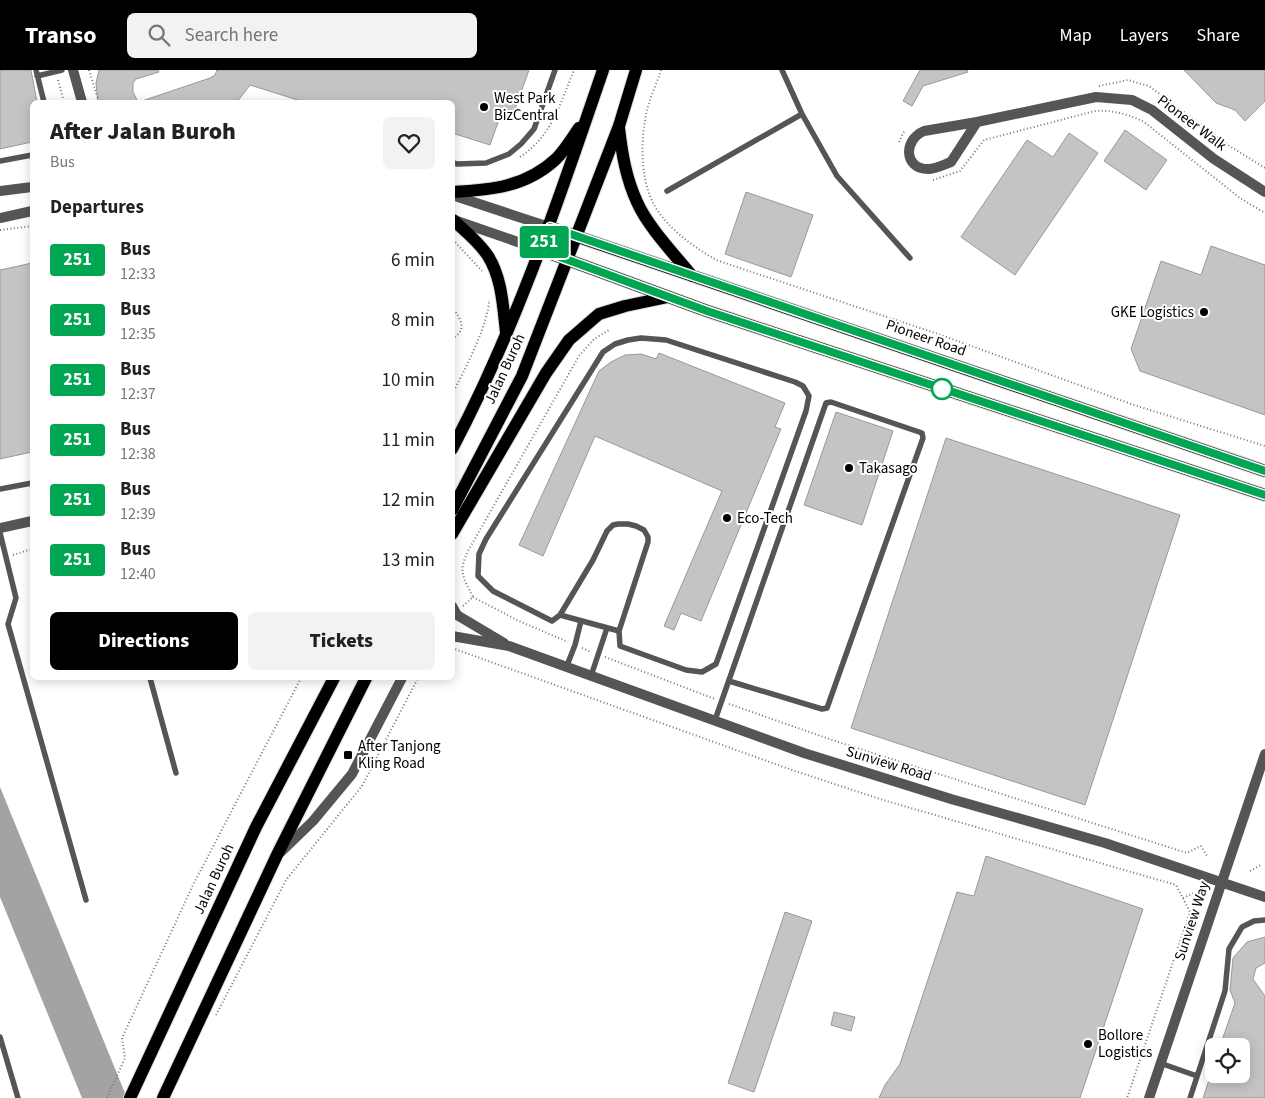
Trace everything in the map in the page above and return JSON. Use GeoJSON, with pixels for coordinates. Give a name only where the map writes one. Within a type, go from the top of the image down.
{"type":"FeatureCollection","features":[{"type":"Feature","properties":{"kind":"main road"},"geometry":{"type":"LineString","coordinates":[[550,227],[603,70]]}},
{"type":"Feature","properties":{"kind":"main road"},"geometry":{"type":"LineString","coordinates":[[576,237],[618,126],[636,70]]}},
{"type":"Feature","properties":{"kind":"main road"},"geometry":{"type":"LineString","coordinates":[[455,193],[499,188],[528,179],[557,158],[587,117]]}},
{"type":"Feature","properties":{"kind":"main road"},"geometry":{"type":"LineString","coordinates":[[618,126],[622,157],[638,204],[658,234],[692,276]]}},
{"type":"Feature","properties":{"kind":"main road"},"geometry":{"type":"LineString","coordinates":[[455,222],[481,246],[489,257],[500,289],[506,332]]}},
{"type":"Feature","properties":{"kind":"main road","name":"Pioneer Road"},"geometry":{"type":"LineString","coordinates":[[550,227],[1265,471]]}},
{"type":"Feature","properties":{"kind":"main road","name":"Jalan Buroh"},"geometry":{"type":"LineString","coordinates":[[455,443],[474,408],[550,227]]}},
{"type":"Feature","properties":{"kind":"main road","name":"Jalan Buroh"},"geometry":{"type":"LineString","coordinates":[[455,504],[522,376],[576,237]]}},
{"type":"Feature","properties":{"kind":"main road"},"geometry":{"type":"LineString","coordinates":[[541,250],[668,297],[1265,494]]}},
{"type":"Feature","properties":{"kind":"main road"},"geometry":{"type":"LineString","coordinates":[[455,531],[546,373],[569,340],[599,314],[625,306],[668,297]]}},
{"type":"Feature","properties":{"kind":"main road","name":"Jalan Buroh"},"geometry":{"type":"LineString","coordinates":[[130,1098],[256,827],[333,680]]}},
{"type":"Feature","properties":{"kind":"main road"},"geometry":{"type":"LineString","coordinates":[[163,1098],[277,855],[365,680]]}},
{"type":"Feature","properties":{"kind":"street"},"geometry":{"type":"LineString","coordinates":[[73,70],[81,100]]}},
{"type":"Feature","properties":{"kind":"street","name":"Pioneer Walk"},"geometry":{"type":"LineString","coordinates":[[977,122],[950,162],[927,169],[921,168],[912,160],[909,149],[910,143],[918,134],[1096,97],[1132,100],[1152,110],[1214,159],[1265,192]]}},
{"type":"Feature","properties":{"kind":"street"},"geometry":{"type":"LineString","coordinates":[[0,191],[30,186]]}},
{"type":"Feature","properties":{"kind":"street"},"geometry":{"type":"LineString","coordinates":[[455,194],[550,227]]}},
{"type":"Feature","properties":{"kind":"street"},"geometry":{"type":"LineString","coordinates":[[0,218],[30,211]]}},
{"type":"Feature","properties":{"kind":"street"},"geometry":{"type":"LineString","coordinates":[[455,221],[541,250]]}},
{"type":"Feature","properties":{"kind":"street"},"geometry":{"type":"LineString","coordinates":[[0,528],[30,521]]}},
{"type":"Feature","properties":{"kind":"street","name":"Sunview Road"},"geometry":{"type":"LineString","coordinates":[[455,610],[458,615],[509,646],[804,753],[951,799],[1106,843],[1265,897]]}},
{"type":"Feature","properties":{"kind":"street","name":"Sunview Road"},"geometry":{"type":"LineString","coordinates":[[455,637],[509,646]]}},
{"type":"Feature","properties":{"kind":"street"},"geometry":{"type":"LineString","coordinates":[[277,855],[313,821],[352,774],[401,680]]}},
{"type":"Feature","properties":{"kind":"street","name":"Sunview Way"},"geometry":{"type":"LineString","coordinates":[[1149,1098],[1265,754]]}},
{"type":"Feature","properties":{"kind":"lane"},"geometry":{"type":"LineString","coordinates":[[455,163],[486,163],[509,154],[521,144],[534,129],[554,70]]}},
{"type":"Feature","properties":{"kind":"lane"},"geometry":{"type":"LineString","coordinates":[[782,70],[802,114],[837,176],[910,258]]}},
{"type":"Feature","properties":{"kind":"lane"},"geometry":{"type":"LineString","coordinates":[[44,100],[37,73],[59,71]]}},
{"type":"Feature","properties":{"kind":"lane"},"geometry":{"type":"LineString","coordinates":[[667,191],[802,114]]}},
{"type":"Feature","properties":{"kind":"lane"},"geometry":{"type":"LineString","coordinates":[[0,161],[30,155]]}},
{"type":"Feature","properties":{"kind":"lane"},"geometry":{"type":"LineString","coordinates":[[641,338],[666,340],[803,386],[809,396],[806,411],[716,664],[702,672],[686,670],[620,646],[619,631],[648,542],[648,536],[644,530],[628,524],[613,525],[607,531],[593,560],[560,614],[552,621],[493,591],[478,576],[479,554],[486,539],[602,352],[615,344],[628,340],[641,338]]}},
{"type":"Feature","properties":{"kind":"lane"},"geometry":{"type":"LineString","coordinates":[[715,720],[728,681],[826,403],[831,402],[922,433],[923,438],[827,708],[822,709],[728,681]]}},
{"type":"Feature","properties":{"kind":"lane"},"geometry":{"type":"LineString","coordinates":[[0,489],[30,483]]}},
{"type":"Feature","properties":{"kind":"lane"},"geometry":{"type":"LineString","coordinates":[[0,533],[16,598],[8,624],[86,900]]}},
{"type":"Feature","properties":{"kind":"lane"},"geometry":{"type":"LineString","coordinates":[[560,614],[619,631]]}},
{"type":"Feature","properties":{"kind":"lane"},"geometry":{"type":"LineString","coordinates":[[566,668],[575,645],[581,621]]}},
{"type":"Feature","properties":{"kind":"lane"},"geometry":{"type":"LineString","coordinates":[[591,676],[607,628]]}},
{"type":"Feature","properties":{"kind":"lane"},"geometry":{"type":"LineString","coordinates":[[151,680],[176,773]]}},
{"type":"Feature","properties":{"kind":"lane"},"geometry":{"type":"LineString","coordinates":[[1190,1098],[1225,991],[1229,949],[1242,927],[1254,921],[1265,920]]}},
{"type":"Feature","properties":{"kind":"lane"},"geometry":{"type":"LineString","coordinates":[[0,1037],[18,1098]]}},
{"type":"Feature","properties":{"kind":"lane"},"geometry":{"type":"LineString","coordinates":[[1160,1064],[1197,1076]]}},
{"type":"Feature","properties":{"kind":"path"},"geometry":{"type":"LineString","coordinates":[[90,70],[98,100]]}},
{"type":"Feature","properties":{"kind":"path"},"geometry":{"type":"LineString","coordinates":[[521,156],[539,142],[551,125],[574,70]]}},
{"type":"Feature","properties":{"kind":"path"},"geometry":{"type":"LineString","coordinates":[[661,70],[647,110],[642,165],[648,188],[659,214],[690,244],[716,260],[941,335],[1134,405],[1265,446]]}},
{"type":"Feature","properties":{"kind":"path"},"geometry":{"type":"LineString","coordinates":[[59,71],[64,100]]}},
{"type":"Feature","properties":{"kind":"path"},"geometry":{"type":"LineString","coordinates":[[1091,87],[1128,80],[1149,86],[1228,145],[1265,168]]}},
{"type":"Feature","properties":{"kind":"path"},"geometry":{"type":"LineString","coordinates":[[929,180],[937,180],[960,171],[984,140],[1095,111],[1109,110],[1130,115],[1144,122],[1240,198],[1265,213]]}},
{"type":"Feature","properties":{"kind":"path"},"geometry":{"type":"LineString","coordinates":[[900,146],[899,140],[902,132],[911,129]]}},
{"type":"Feature","properties":{"kind":"path"},"geometry":{"type":"LineString","coordinates":[[0,230],[30,226]]}},
{"type":"Feature","properties":{"kind":"path"},"geometry":{"type":"LineString","coordinates":[[455,242],[483,273]]}},
{"type":"Feature","properties":{"kind":"path"},"geometry":{"type":"LineString","coordinates":[[455,388],[485,323],[489,309],[489,292]]}},
{"type":"Feature","properties":{"kind":"path"},"geometry":{"type":"LineString","coordinates":[[455,310],[462,321],[462,326],[455,337]]}},
{"type":"Feature","properties":{"kind":"path"},"geometry":{"type":"LineString","coordinates":[[7,557],[30,550]]}},
{"type":"Feature","properties":{"kind":"path"},"geometry":{"type":"LineString","coordinates":[[473,597],[519,621],[575,645],[721,702],[838,742],[1187,853],[1201,846],[1207,856]]}},
{"type":"Feature","properties":{"kind":"path"},"geometry":{"type":"LineString","coordinates":[[455,649],[792,770],[883,800],[1176,885],[1190,912],[1128,1098]]}},
{"type":"Feature","properties":{"kind":"path"},"geometry":{"type":"LineString","coordinates":[[107,1098],[125,1058],[122,1038],[194,883],[300,680]]}},
{"type":"Feature","properties":{"kind":"path"},"geometry":{"type":"LineString","coordinates":[[215,1017],[286,880],[362,786],[417,680]]}},
{"type":"Feature","properties":{"kind":"path"},"geometry":{"type":"LineString","coordinates":[[1250,871],[1261,865]]}},
{"type":"Feature","properties":{"kind":"path"},"geometry":{"type":"LineString","coordinates":[[1183,898],[1194,893]]}},
{"type":"Feature","properties":{"kind":"shaded area"},"geometry":{"type":"Polygon","coordinates":[[[0,787],[127,1098],[82,1098],[0,897],[0,787]]]}},
{"type":"Feature","properties":{"kind":"building"},"geometry":{"type":"Polygon","coordinates":[[[0,70],[31,70],[37,100],[30,100],[30,142],[0,149],[0,70]]]}},
{"type":"Feature","properties":{"kind":"building"},"geometry":{"type":"Polygon","coordinates":[[[99,70],[158,70],[159,72],[136,79],[133,83],[133,92],[137,100],[98,100],[96,83],[99,70]]]}},
{"type":"Feature","properties":{"kind":"building","name":"West Park BizCentral"},"geometry":{"type":"Polygon","coordinates":[[[217,70],[529,70],[513,115],[502,111],[490,145],[455,134],[455,100],[298,100],[250,85],[239,100],[145,100],[215,75],[217,70]]]}},
{"type":"Feature","properties":{"kind":"building"},"geometry":{"type":"Polygon","coordinates":[[[920,70],[967,70],[968,72],[923,86],[912,106],[903,101],[920,70]]]}},
{"type":"Feature","properties":{"kind":"building"},"geometry":{"type":"Polygon","coordinates":[[[1184,70],[1265,70],[1265,101],[1245,121],[1235,110],[1216,103],[1184,70]]]}},
{"type":"Feature","properties":{"kind":"building"},"geometry":{"type":"Polygon","coordinates":[[[1125,130],[1167,160],[1146,190],[1104,161],[1125,130]]]}},
{"type":"Feature","properties":{"kind":"building"},"geometry":{"type":"Polygon","coordinates":[[[1069,133],[1098,153],[1015,275],[961,237],[1027,140],[1053,157],[1069,133]]]}},
{"type":"Feature","properties":{"kind":"building"},"geometry":{"type":"Polygon","coordinates":[[[746,192],[813,215],[791,277],[725,254],[746,192]]]}},
{"type":"Feature","properties":{"kind":"building","name":"GKE Logistics"},"geometry":{"type":"Polygon","coordinates":[[[1211,246],[1265,265],[1265,415],[1140,371],[1131,349],[1161,261],[1201,275],[1211,246]]]}},
{"type":"Feature","properties":{"kind":"building"},"geometry":{"type":"Polygon","coordinates":[[[30,263],[30,452],[0,459],[0,270],[30,263]]]}},
{"type":"Feature","properties":{"kind":"building","name":"Eco-Tech"},"geometry":{"type":"Polygon","coordinates":[[[659,353],[785,403],[775,427],[781,429],[701,621],[681,613],[674,630],[664,626],[722,491],[595,436],[543,556],[519,545],[599,371],[625,355],[641,354],[656,359],[659,353]]]}},
{"type":"Feature","properties":{"kind":"building","name":"Takasago"},"geometry":{"type":"Polygon","coordinates":[[[836,412],[893,431],[862,525],[804,505],[836,412]]]}},
{"type":"Feature","properties":{"kind":"building"},"geometry":{"type":"Polygon","coordinates":[[[946,438],[1180,515],[1085,805],[851,728],[946,438]]]}},
{"type":"Feature","properties":{"kind":"building"},"geometry":{"type":"Polygon","coordinates":[[[986,856],[1143,909],[1080,1098],[879,1098],[885,1085],[900,1064],[957,892],[974,896],[986,856]]]}},
{"type":"Feature","properties":{"kind":"building"},"geometry":{"type":"Polygon","coordinates":[[[785,912],[812,921],[754,1092],[728,1083],[785,912]]]}},
{"type":"Feature","properties":{"kind":"building"},"geometry":{"type":"Polygon","coordinates":[[[1265,937],[1265,963],[1256,968],[1253,979],[1265,996],[1265,1098],[1203,1098],[1208,1083],[1250,1083],[1250,1038],[1223,1038],[1235,1003],[1230,990],[1233,958],[1247,942],[1265,937]]]}},
{"type":"Feature","properties":{"kind":"building"},"geometry":{"type":"Polygon","coordinates":[[[834,1012],[855,1017],[851,1031],[831,1025],[834,1012]]]}},
{"type":"Feature","properties":{"kind":"bus line","name":"251"},"geometry":{"type":"LineString","coordinates":[[1265,471],[550,227],[541,250],[707,311],[1265,495]]}},
{"type":"Feature","properties":{"kind":"place","name":"West Park BizCentral"},"geometry":{"type":"Point","coordinates":[484,107]}},
{"type":"Feature","properties":{"kind":"place","name":"GKE Logistics"},"geometry":{"type":"Point","coordinates":[1204,312]}},
{"type":"Feature","properties":{"kind":"place","name":"Takasago"},"geometry":{"type":"Point","coordinates":[849,468]}},
{"type":"Feature","properties":{"kind":"place","name":"Eco-Tech"},"geometry":{"type":"Point","coordinates":[727,518]}},
{"type":"Feature","properties":{"kind":"place","name":"After Tanjong Kling Road"},"geometry":{"type":"Point","coordinates":[348,755]}},
{"type":"Feature","properties":{"kind":"place","name":"Bollore Logistics"},"geometry":{"type":"Point","coordinates":[1088,1044]}}]}
